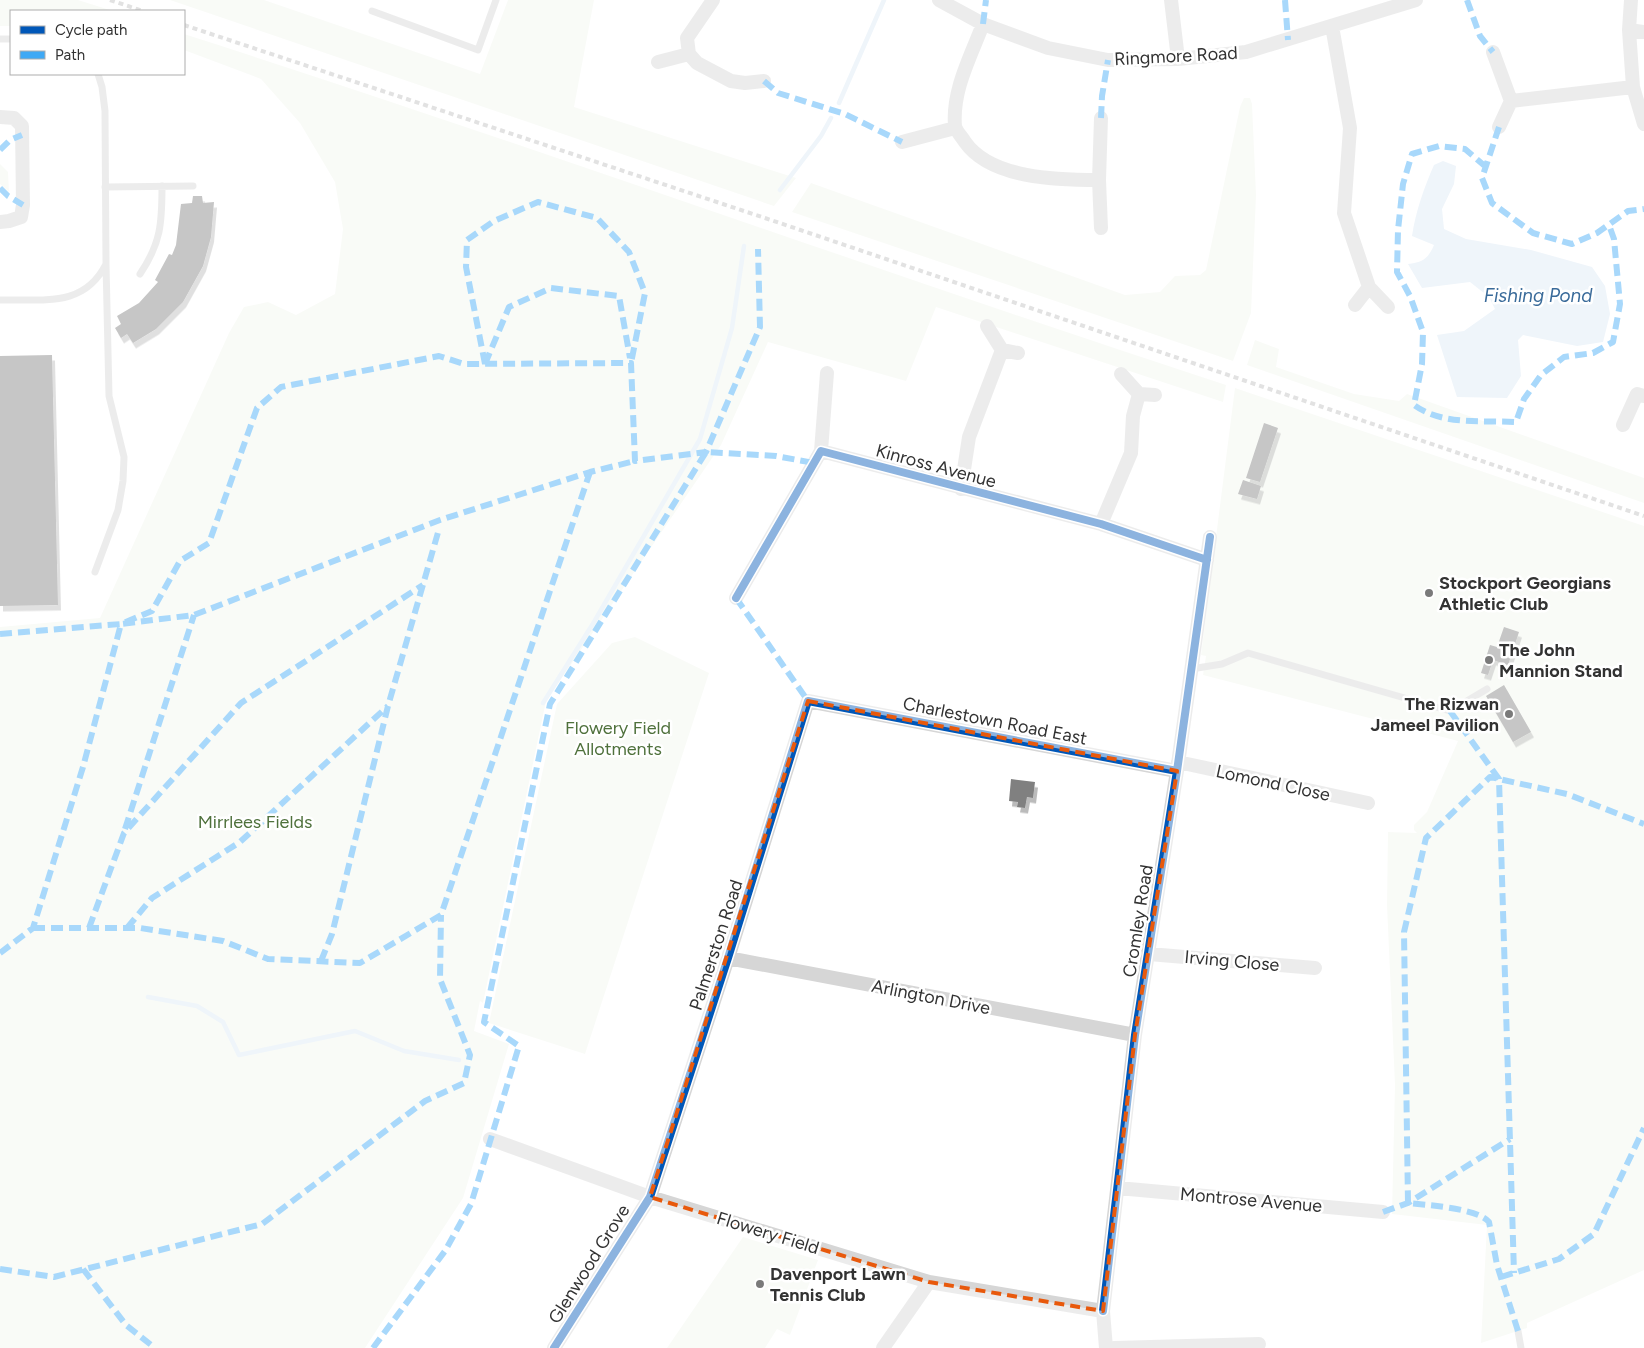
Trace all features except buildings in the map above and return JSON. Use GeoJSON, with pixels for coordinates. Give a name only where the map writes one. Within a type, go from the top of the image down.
{"type":"FeatureCollection","features":[{"type":"Feature","properties":{"kind":"street"},"geometry":{"type":"LineString","coordinates":[[713,0],[687,38],[689,54],[697,63],[731,81],[745,83],[764,81]]}},
{"type":"Feature","properties":{"kind":"street","name":"Ringmore Road"},"geometry":{"type":"LineString","coordinates":[[939,0],[983,24],[1048,48],[1108,60],[1178,59],[1246,52],[1416,0]]}},
{"type":"Feature","properties":{"kind":"street"},"geometry":{"type":"LineString","coordinates":[[1171,0],[1178,59]]}},
{"type":"Feature","properties":{"kind":"street"},"geometry":{"type":"LineString","coordinates":[[1630,0],[1629,30],[1633,87],[1644,124]]}},
{"type":"Feature","properties":{"kind":"street"},"geometry":{"type":"LineString","coordinates":[[983,24],[957,92],[955,128],[972,151],[1023,175],[1063,180],[1099,180]]}},
{"type":"Feature","properties":{"kind":"street"},"geometry":{"type":"LineString","coordinates":[[1332,26],[1350,128],[1344,214],[1369,287],[1388,307]]}},
{"type":"Feature","properties":{"kind":"street"},"geometry":{"type":"LineString","coordinates":[[1629,30],[1644,32]]}},
{"type":"Feature","properties":{"kind":"street"},"geometry":{"type":"LineString","coordinates":[[1493,52],[1511,101],[1499,127]]}},
{"type":"Feature","properties":{"kind":"street"},"geometry":{"type":"LineString","coordinates":[[658,62],[689,54]]}},
{"type":"Feature","properties":{"kind":"street"},"geometry":{"type":"LineString","coordinates":[[1511,101],[1633,87]]}},
{"type":"Feature","properties":{"kind":"street"},"geometry":{"type":"LineString","coordinates":[[0,117],[14,118],[22,126],[23,205],[21,217],[0,222]]}},
{"type":"Feature","properties":{"kind":"street"},"geometry":{"type":"LineString","coordinates":[[1101,118],[1099,180],[1101,228]]}},
{"type":"Feature","properties":{"kind":"street"},"geometry":{"type":"LineString","coordinates":[[902,142],[955,128]]}},
{"type":"Feature","properties":{"kind":"street"},"geometry":{"type":"LineString","coordinates":[[1355,305],[1369,287]]}},
{"type":"Feature","properties":{"kind":"street"},"geometry":{"type":"LineString","coordinates":[[987,326],[1002,350],[1018,353]]}},
{"type":"Feature","properties":{"kind":"street","name":"Kinross Avenue"},"geometry":{"type":"LineString","coordinates":[[961,489],[969,437],[1002,350]]}},
{"type":"Feature","properties":{"kind":"street"},"geometry":{"type":"LineString","coordinates":[[736,598],[821,450],[827,373]]}},
{"type":"Feature","properties":{"kind":"street"},"geometry":{"type":"LineString","coordinates":[[1121,374],[1139,394],[1155,396]]}},
{"type":"Feature","properties":{"kind":"street"},"geometry":{"type":"LineString","coordinates":[[1101,524],[1131,453],[1133,416],[1139,394]]}},
{"type":"Feature","properties":{"kind":"street"},"geometry":{"type":"LineString","coordinates":[[1623,424],[1637,394],[1644,396]]}},
{"type":"Feature","properties":{"kind":"street","name":"Kinross Avenue"},"geometry":{"type":"LineString","coordinates":[[821,450],[961,489],[1101,524],[1207,560]]}},
{"type":"Feature","properties":{"kind":"street","name":"Cromley Road"},"geometry":{"type":"LineString","coordinates":[[1104,1311],[1135,1035],[1178,766],[1210,537]]}},
{"type":"Feature","properties":{"kind":"street","name":"Charlestown Road East"},"geometry":{"type":"LineString","coordinates":[[808,702],[1178,766]]}},
{"type":"Feature","properties":{"kind":"street","name":"Palmerston Road"},"geometry":{"type":"LineString","coordinates":[[650,1197],[728,958],[808,702]]}},
{"type":"Feature","properties":{"kind":"street","name":"Lomond Close"},"geometry":{"type":"LineString","coordinates":[[1178,766],[1368,803]]}},
{"type":"Feature","properties":{"kind":"street","name":"Irving Close"},"geometry":{"type":"LineString","coordinates":[[1149,954],[1315,968]]}},
{"type":"Feature","properties":{"kind":"street","name":"Arlington Drive"},"geometry":{"type":"LineString","coordinates":[[728,958],[1135,1035]]}},
{"type":"Feature","properties":{"kind":"street","name":"Flowery Field"},"geometry":{"type":"LineString","coordinates":[[490,1140],[650,1197],[930,1282],[1104,1311]]}},
{"type":"Feature","properties":{"kind":"street","name":"Montrose Avenue"},"geometry":{"type":"LineString","coordinates":[[1118,1188],[1383,1212]]}},
{"type":"Feature","properties":{"kind":"street","name":"Glenwood Grove"},"geometry":{"type":"LineString","coordinates":[[554,1348],[650,1197]]}},
{"type":"Feature","properties":{"kind":"street"},"geometry":{"type":"LineString","coordinates":[[883,1348],[930,1282]]}},
{"type":"Feature","properties":{"kind":"street"},"geometry":{"type":"LineString","coordinates":[[1104,1311],[1106,1348]]}},
{"type":"Feature","properties":{"kind":"street"},"geometry":{"type":"LineString","coordinates":[[1114,1348],[1259,1344]]}},
{"type":"Feature","properties":{"kind":"lane"},"geometry":{"type":"LineString","coordinates":[[372,12],[478,50],[496,0]]}},
{"type":"Feature","properties":{"kind":"lane"},"geometry":{"type":"LineString","coordinates":[[95,572],[118,510],[123,481],[124,457],[109,396],[105,111],[98,75]]}},
{"type":"Feature","properties":{"kind":"lane"},"geometry":{"type":"LineString","coordinates":[[140,274],[154,252],[162,224],[162,186]]}},
{"type":"Feature","properties":{"kind":"lane"},"geometry":{"type":"LineString","coordinates":[[105,187],[193,186]]}},
{"type":"Feature","properties":{"kind":"lane"},"geometry":{"type":"LineString","coordinates":[[0,300],[72,297],[87,289],[98,279],[106,264]]}},
{"type":"Feature","properties":{"kind":"lane"},"geometry":{"type":"LineString","coordinates":[[1191,669],[1222,664],[1248,653],[1450,711],[1487,689]]}},
{"type":"Feature","properties":{"kind":"lane"},"geometry":{"type":"LineString","coordinates":[[1518,1332],[1521,1348]]}},
{"type":"Feature","properties":{"kind":"highlighted area"},"geometry":{"type":"Polygon","coordinates":[[[808,701],[1177,771],[1135,1035],[1103,1311],[929,1282],[650,1197],[808,701]]]}},
{"type":"Feature","properties":{"kind":"green space"},"geometry":{"type":"Polygon","coordinates":[[[0,0],[78,0],[110,10],[10,10],[10,26],[0,26],[0,0]]]}},
{"type":"Feature","properties":{"kind":"green space"},"geometry":{"type":"Polygon","coordinates":[[[170,0],[264,0],[480,74],[508,0],[594,0],[574,107],[796,178],[774,206],[170,0]]]}},
{"type":"Feature","properties":{"kind":"green space","name":"Mirrlees Fields"},"geometry":{"type":"Polygon","coordinates":[[[185,34],[445,120],[1226,385],[1223,402],[936,307],[906,381],[768,342],[721,445],[546,701],[483,1003],[480,1001],[474,1031],[509,1044],[463,1198],[365,1348],[0,1348],[0,627],[100,618],[229,333],[244,307],[268,302],[296,315],[335,294],[343,229],[335,182],[300,123],[261,79],[185,50],[185,34]]]}},
{"type":"Feature","properties":{"kind":"green space"},"geometry":{"type":"Polygon","coordinates":[[[1244,98],[1250,98],[1252,104],[1256,195],[1251,313],[1233,361],[792,212],[811,183],[1125,295],[1160,292],[1175,276],[1200,275],[1206,270],[1240,107],[1244,98]]]}},
{"type":"Feature","properties":{"kind":"green space"},"geometry":{"type":"Polygon","coordinates":[[[0,164],[8,172],[9,192],[0,184],[0,164]]]}},
{"type":"Feature","properties":{"kind":"green space"},"geometry":{"type":"Polygon","coordinates":[[[1255,340],[1279,349],[1276,367],[1354,394],[1399,401],[1407,394],[1644,478],[1644,503],[1247,365],[1255,340]]]}},
{"type":"Feature","properties":{"kind":"green space"},"geometry":{"type":"Polygon","coordinates":[[[1235,388],[1644,526],[1644,1270],[1527,1323],[1527,1328],[1481,1343],[1487,1225],[1392,1214],[1395,1085],[1387,905],[1388,832],[1417,833],[1414,830],[1414,825],[1427,812],[1458,741],[1203,675],[1206,656],[1201,655],[1235,388]]]}},
{"type":"Feature","properties":{"kind":"green space","name":"Flowery Field Allotments"},"geometry":{"type":"Polygon","coordinates":[[[635,637],[709,673],[585,1054],[489,1023],[557,704],[612,643],[635,637]]]}},
{"type":"Feature","properties":{"kind":"green space","name":"Davenport Lawn Tennis Club"},"geometry":{"type":"Polygon","coordinates":[[[743,1237],[818,1260],[790,1335],[777,1329],[765,1348],[667,1348],[743,1237]]]}},
{"type":"Feature","properties":{"kind":"water","name":"Fishing Pond"},"geometry":{"type":"Polygon","coordinates":[[[1443,161],[1456,166],[1454,184],[1442,209],[1444,229],[1466,239],[1531,250],[1592,267],[1605,286],[1610,314],[1603,342],[1577,346],[1523,335],[1518,340],[1521,376],[1507,398],[1457,397],[1437,335],[1464,331],[1495,309],[1489,297],[1470,282],[1422,288],[1408,264],[1424,259],[1430,254],[1434,245],[1412,236],[1418,208],[1430,174],[1434,165],[1443,161]]]}},
{"type":"Feature","properties":{"kind":"waterway"},"geometry":{"type":"LineString","coordinates":[[839,103],[884,0]]}},
{"type":"Feature","properties":{"kind":"waterway"},"geometry":{"type":"LineString","coordinates":[[780,190],[821,136],[831,118]]}},
{"type":"Feature","properties":{"kind":"waterway"},"geometry":{"type":"LineString","coordinates":[[543,703],[594,622],[700,439],[732,328],[744,246]]}},
{"type":"Feature","properties":{"kind":"waterway"},"geometry":{"type":"LineString","coordinates":[[148,997],[197,1006],[223,1022],[239,1055],[355,1031],[404,1051],[459,1060]]}},
{"type":"Feature","properties":{"kind":"railway"},"geometry":{"type":"LineString","coordinates":[[110,0],[140,10]]}},
{"type":"Feature","properties":{"kind":"railway"},"geometry":{"type":"LineString","coordinates":[[185,25],[765,218],[1644,516]]}},
{"type":"Feature","properties":{"kind":"marked path"},"geometry":{"type":"LineString","coordinates":[[983,24],[986,0]]}},
{"type":"Feature","properties":{"kind":"marked path"},"geometry":{"type":"LineString","coordinates":[[1285,0],[1288,40]]}},
{"type":"Feature","properties":{"kind":"marked path"},"geometry":{"type":"LineString","coordinates":[[1467,0],[1480,36],[1493,52]]}},
{"type":"Feature","properties":{"kind":"marked path"},"geometry":{"type":"LineString","coordinates":[[1101,118],[1102,96],[1108,60]]}},
{"type":"Feature","properties":{"kind":"marked path"},"geometry":{"type":"LineString","coordinates":[[764,81],[778,93],[845,114],[902,142]]}},
{"type":"Feature","properties":{"kind":"marked path"},"geometry":{"type":"LineString","coordinates":[[1499,127],[1482,178],[1492,203],[1533,233],[1572,244],[1597,233],[1628,211],[1644,209]]}},
{"type":"Feature","properties":{"kind":"marked path"},"geometry":{"type":"LineString","coordinates":[[0,150],[10,140],[22,135]]}},
{"type":"Feature","properties":{"kind":"marked path"},"geometry":{"type":"LineString","coordinates":[[1486,167],[1465,149],[1439,146],[1412,154],[1403,184],[1398,230],[1397,272],[1410,296],[1423,332],[1422,364],[1414,405],[1425,412],[1463,421],[1516,422],[1524,399],[1541,375],[1564,357],[1593,353],[1613,342],[1620,304],[1614,239],[1609,225]]}},
{"type":"Feature","properties":{"kind":"marked path"},"geometry":{"type":"LineString","coordinates":[[0,188],[8,196],[23,205]]}},
{"type":"Feature","properties":{"kind":"marked path"},"geometry":{"type":"LineString","coordinates":[[485,364],[466,267],[467,240],[494,221],[538,202],[597,218],[629,252],[645,293],[631,363]]}},
{"type":"Feature","properties":{"kind":"marked path"},"geometry":{"type":"LineString","coordinates":[[0,634],[121,624],[152,611],[180,561],[209,543],[257,408],[281,387],[439,356],[464,364],[631,363],[635,461],[706,452],[760,327],[758,249]]}},
{"type":"Feature","properties":{"kind":"marked path"},"geometry":{"type":"LineString","coordinates":[[485,364],[509,307],[551,288],[619,296],[630,358]]}},
{"type":"Feature","properties":{"kind":"marked path"},"geometry":{"type":"LineString","coordinates":[[373,1348],[445,1251],[471,1204],[519,1046],[484,1022],[550,704],[706,452],[776,456],[814,463]]}},
{"type":"Feature","properties":{"kind":"marked path"},"geometry":{"type":"LineString","coordinates":[[0,953],[33,928],[83,767],[121,624],[194,615],[440,520],[590,472],[635,461]]}},
{"type":"Feature","properties":{"kind":"marked path"},"geometry":{"type":"LineString","coordinates":[[33,928],[140,928],[223,941],[268,959],[360,963],[441,915],[590,472]]}},
{"type":"Feature","properties":{"kind":"marked path"},"geometry":{"type":"LineString","coordinates":[[321,961],[332,934],[388,706],[439,529]]}},
{"type":"Feature","properties":{"kind":"marked path"},"geometry":{"type":"LineString","coordinates":[[89,928],[124,833],[241,703],[423,585]]}},
{"type":"Feature","properties":{"kind":"marked path"},"geometry":{"type":"LineString","coordinates":[[736,598],[808,701]]}},
{"type":"Feature","properties":{"kind":"marked path"},"geometry":{"type":"LineString","coordinates":[[125,829],[194,615]]}},
{"type":"Feature","properties":{"kind":"marked path"},"geometry":{"type":"LineString","coordinates":[[127,928],[152,898],[240,842],[388,706]]}},
{"type":"Feature","properties":{"kind":"marked path"},"geometry":{"type":"LineString","coordinates":[[1450,711],[1499,779],[1514,1273]]}},
{"type":"Feature","properties":{"kind":"marked path"},"geometry":{"type":"LineString","coordinates":[[1518,1331],[1497,1265],[1489,1222],[1483,1217],[1463,1210],[1408,1203],[1404,932],[1426,838],[1490,777],[1567,794],[1644,824]]}},
{"type":"Feature","properties":{"kind":"marked path"},"geometry":{"type":"LineString","coordinates":[[0,1269],[54,1277],[262,1224],[425,1101],[464,1083],[470,1055],[440,979],[441,915]]}},
{"type":"Feature","properties":{"kind":"marked path"},"geometry":{"type":"LineString","coordinates":[[1501,1277],[1559,1259],[1594,1234],[1644,1128]]}},
{"type":"Feature","properties":{"kind":"marked path"},"geometry":{"type":"LineString","coordinates":[[1383,1212],[1408,1203],[1510,1139]]}},
{"type":"Feature","properties":{"kind":"marked path"},"geometry":{"type":"LineString","coordinates":[[83,1269],[126,1325],[155,1348]]}},
{"type":"Feature","properties":{"kind":"cycle path"},"geometry":{"type":"LineString","coordinates":[[736,598],[821,451],[1101,524],[1207,560]]}},
{"type":"Feature","properties":{"kind":"cycle path"},"geometry":{"type":"LineString","coordinates":[[1103,1311],[1135,1035],[1177,771],[1210,537]]}},
{"type":"Feature","properties":{"kind":"cycle path"},"geometry":{"type":"LineString","coordinates":[[554,1348],[650,1197],[728,958],[808,701],[1177,771]]}},
{"type":"Feature","properties":{"kind":"place","name":"Stockport Georgians Athletic Club"},"geometry":{"type":"Point","coordinates":[1429,593]}},
{"type":"Feature","properties":{"kind":"place","name":"The John Mannion Stand"},"geometry":{"type":"Point","coordinates":[1489,660]}},
{"type":"Feature","properties":{"kind":"place","name":"The Rizwan Jameel Pavilion"},"geometry":{"type":"Point","coordinates":[1509,714]}},
{"type":"Feature","properties":{"kind":"place","name":"Davenport Lawn Tennis Club"},"geometry":{"type":"Point","coordinates":[760,1284]}}]}
